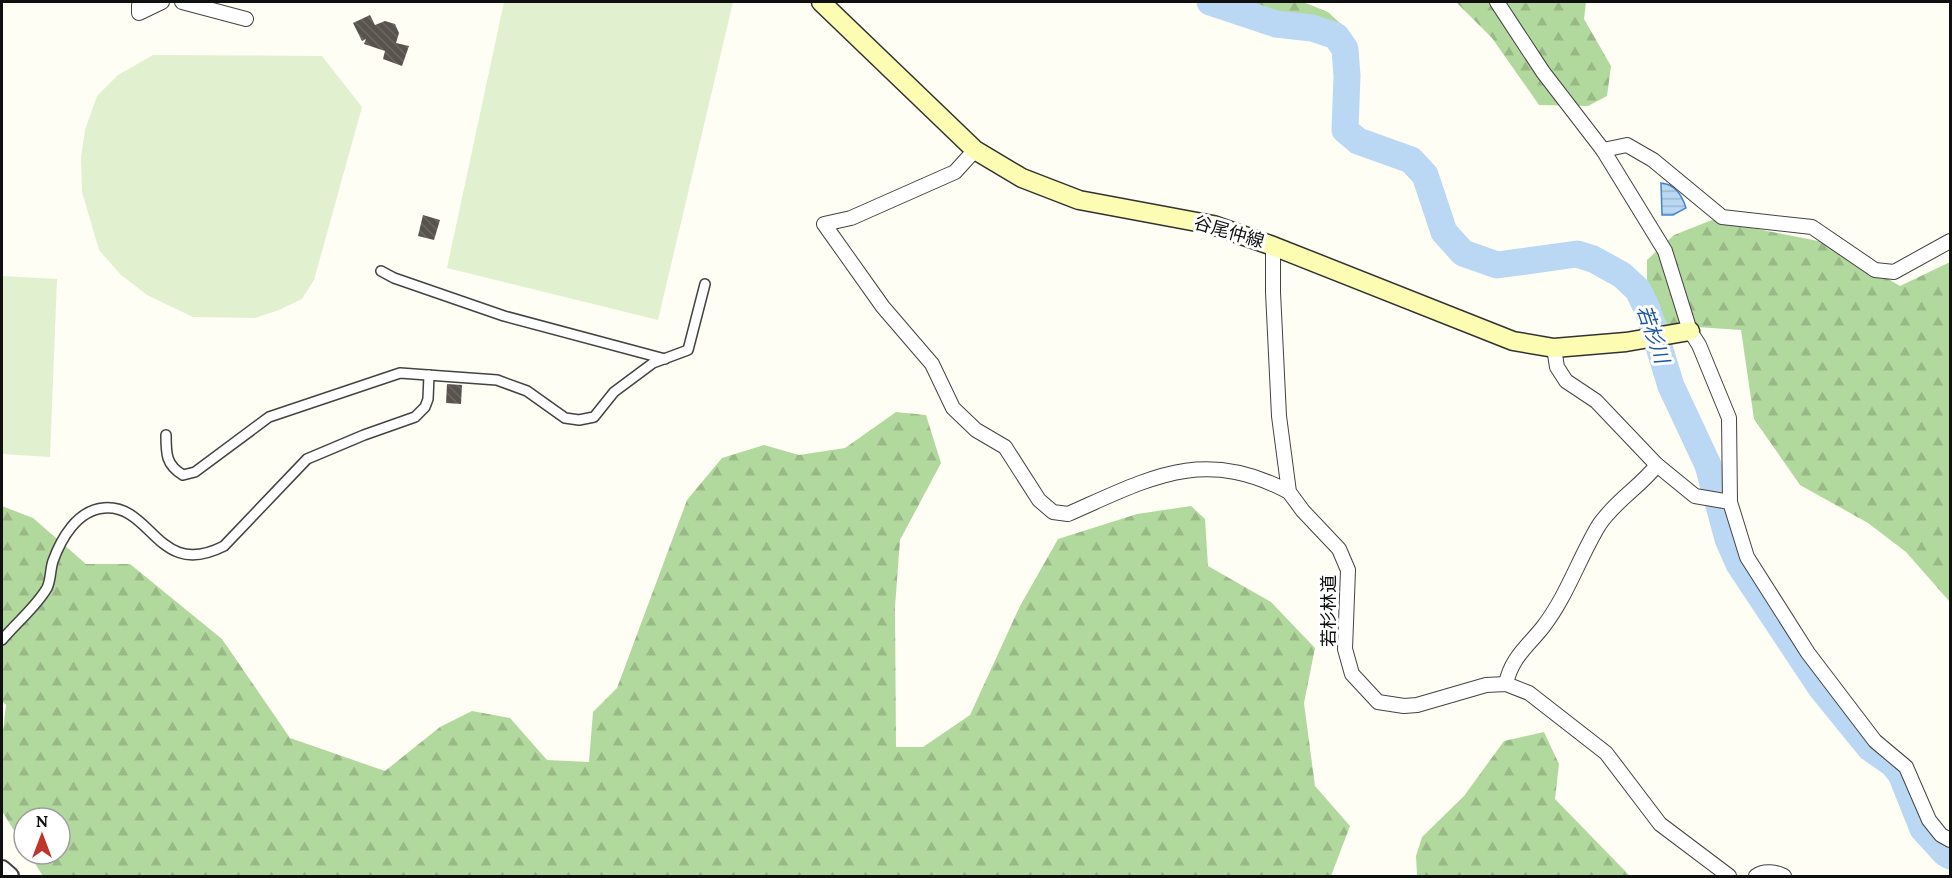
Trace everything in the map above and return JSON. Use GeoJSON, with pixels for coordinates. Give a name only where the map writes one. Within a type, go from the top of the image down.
{"type":"FeatureCollection","features":[{"type":"Feature","properties":{"kind":"main road","name":"谷尾仲線"},"geometry":{"type":"LineString","coordinates":[[821,2],[975,150],[1022,178],[1079,200],[1214,225],[1274,246],[1513,341],[1554,348],[1626,342],[1682,333]]}},
{"type":"Feature","properties":{"kind":"street"},"geometry":{"type":"LineString","coordinates":[[144,2],[140,4],[140,13],[162,2]]}},
{"type":"Feature","properties":{"kind":"street"},"geometry":{"type":"LineString","coordinates":[[182,2],[246,19]]}},
{"type":"Feature","properties":{"kind":"street"},"geometry":{"type":"LineString","coordinates":[[1497,2],[1543,72],[1604,150],[1665,251],[1682,333],[1699,345],[1729,418],[1728,502],[1747,557],[1808,653],[1875,741],[1906,767],[1929,820],[1941,835],[1950,840]]}},
{"type":"Feature","properties":{"kind":"street"},"geometry":{"type":"LineString","coordinates":[[1604,150],[1627,145],[1653,160],[1722,217],[1812,227],[1875,270],[1894,272],[1950,241]]}},
{"type":"Feature","properties":{"kind":"street"},"geometry":{"type":"LineString","coordinates":[[975,150],[956,172],[851,218],[824,224],[883,307],[932,364],[953,408],[976,430],[1005,447],[1039,500],[1053,512],[1068,514],[1184,469],[1219,467],[1266,480],[1289,492]]}},
{"type":"Feature","properties":{"kind":"street"},"geometry":{"type":"LineString","coordinates":[[1274,246],[1273,292],[1279,416],[1289,492]]}},
{"type":"Feature","properties":{"kind":"street"},"geometry":{"type":"LineString","coordinates":[[381,271],[394,278],[504,316],[665,359]]}},
{"type":"Feature","properties":{"kind":"street"},"geometry":{"type":"LineString","coordinates":[[165,435],[166,458],[172,468],[183,475],[195,472],[269,417],[400,373],[496,380],[527,391],[565,418],[579,420],[594,417],[614,392],[653,363],[688,350],[705,284]]}},
{"type":"Feature","properties":{"kind":"street"},"geometry":{"type":"LineString","coordinates":[[1554,348],[1557,367],[1566,381],[1596,401],[1657,465],[1695,496],[1728,502]]}},
{"type":"Feature","properties":{"kind":"street"},"geometry":{"type":"LineString","coordinates":[[2,640],[47,587],[52,562],[63,539],[76,521],[89,512],[103,508],[121,509],[176,552],[190,555],[211,552],[224,546],[307,459],[415,417],[425,407],[428,399],[429,375]]}},
{"type":"Feature","properties":{"kind":"street"},"geometry":{"type":"LineString","coordinates":[[1657,465],[1622,498],[1600,525],[1543,627],[1512,664],[1506,684],[1529,693],[1606,753],[1660,824],[1729,876]]}},
{"type":"Feature","properties":{"kind":"street","name":"若杉林道"},"geometry":{"type":"LineString","coordinates":[[1289,492],[1303,511],[1339,549],[1348,570],[1346,650],[1352,674],[1365,691],[1378,702],[1404,706],[1417,705],[1486,685],[1506,684]]}},
{"type":"Feature","properties":{"kind":"street"},"geometry":{"type":"LineString","coordinates":[[2,869],[10,876]]}},
{"type":"Feature","properties":{"kind":"street"},"geometry":{"type":"LineString","coordinates":[[1756,876],[1760,873],[1770,873],[1784,876]]}},
{"type":"Feature","properties":{"kind":"green space"},"geometry":{"type":"Polygon","coordinates":[[[504,2],[733,2],[658,320],[447,268],[504,2]]]}},
{"type":"Feature","properties":{"kind":"green space"},"geometry":{"type":"Polygon","coordinates":[[[1195,2],[1303,2],[1328,12],[1341,24],[1290,37],[1195,2]]]}},
{"type":"Feature","properties":{"kind":"green space"},"geometry":{"type":"Polygon","coordinates":[[[1456,2],[1586,2],[1584,19],[1611,66],[1607,96],[1588,106],[1539,105],[1492,38],[1456,2]]]}},
{"type":"Feature","properties":{"kind":"green space"},"geometry":{"type":"Polygon","coordinates":[[[153,55],[322,56],[362,107],[314,280],[302,299],[255,318],[193,317],[147,295],[121,275],[99,250],[82,192],[81,157],[85,130],[97,96],[118,75],[153,55]]]}},
{"type":"Feature","properties":{"kind":"green space"},"geometry":{"type":"Polygon","coordinates":[[[1712,220],[1828,243],[1900,286],[1950,262],[1950,602],[1906,552],[1868,523],[1800,485],[1754,419],[1741,330],[1667,325],[1647,284],[1647,260],[1674,235],[1712,220]]]}},
{"type":"Feature","properties":{"kind":"green space"},"geometry":{"type":"Polygon","coordinates":[[[2,276],[57,279],[50,457],[2,454],[2,276]]]}},
{"type":"Feature","properties":{"kind":"green space"},"geometry":{"type":"Polygon","coordinates":[[[896,412],[926,415],[941,463],[900,540],[895,607],[896,747],[923,747],[970,715],[1020,606],[1058,539],[1137,514],[1191,506],[1205,519],[1208,566],[1271,602],[1315,648],[1304,703],[1315,786],[1350,826],[1331,876],[43,876],[37,866],[72,866],[72,806],[12,806],[12,827],[2,811],[2,740],[6,705],[2,701],[2,506],[33,518],[86,564],[130,564],[222,639],[290,738],[385,771],[440,727],[472,711],[510,718],[547,760],[589,762],[593,712],[617,688],[687,500],[722,458],[764,445],[799,455],[845,448],[896,412]]]}},
{"type":"Feature","properties":{"kind":"green space"},"geometry":{"type":"Polygon","coordinates":[[[1544,732],[1559,764],[1555,799],[1630,876],[1417,876],[1416,856],[1422,837],[1464,796],[1504,741],[1544,732]]]}},
{"type":"Feature","properties":{"kind":"water"},"geometry":{"type":"Polygon","coordinates":[[[1661,183],[1677,191],[1686,208],[1673,215],[1662,215],[1661,183]]]}},
{"type":"Feature","properties":{"kind":"building"},"geometry":{"type":"Polygon","coordinates":[[[370,15],[375,25],[385,21],[395,24],[399,33],[396,43],[409,46],[402,66],[383,59],[385,51],[364,44],[366,39],[362,41],[353,23],[370,15]]]}},
{"type":"Feature","properties":{"kind":"building"},"geometry":{"type":"Polygon","coordinates":[[[423,215],[440,220],[434,240],[418,236],[423,215]]]}},
{"type":"Feature","properties":{"kind":"building"},"geometry":{"type":"Polygon","coordinates":[[[447,384],[462,385],[461,404],[446,403],[447,384]]]}},
{"type":"Feature","properties":{"kind":"waterway","name":"若杉川"},"geometry":{"type":"LineString","coordinates":[[1210,2],[1276,24],[1312,28],[1336,36],[1345,49],[1347,76],[1345,130],[1358,141],[1411,160],[1425,175],[1444,232],[1463,253],[1497,265],[1577,254],[1593,259],[1622,275],[1638,290],[1648,311],[1671,386],[1708,465],[1728,539],[1739,564],[1822,689],[1870,748],[1893,764],[1901,774],[1923,829],[1950,856]]}}]}
